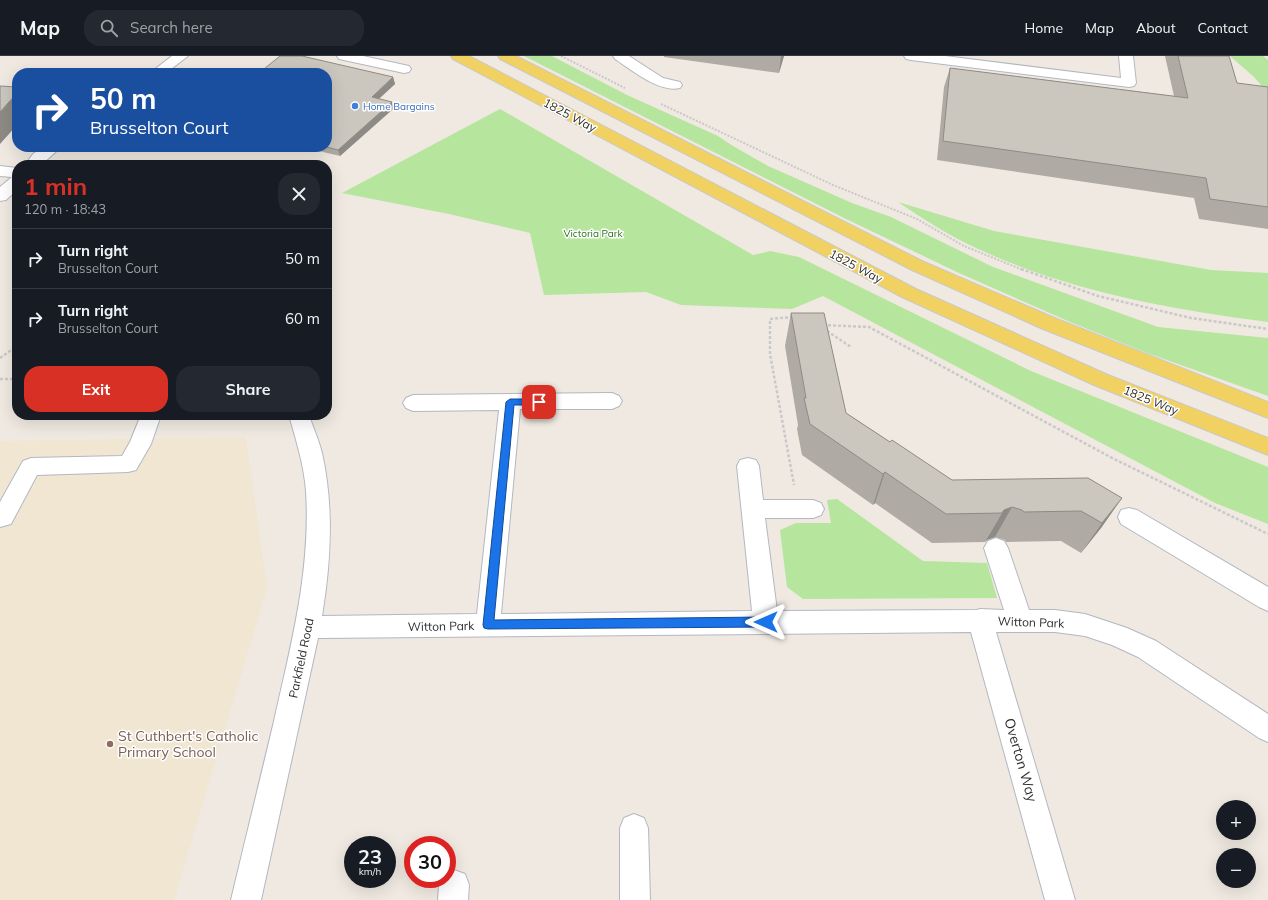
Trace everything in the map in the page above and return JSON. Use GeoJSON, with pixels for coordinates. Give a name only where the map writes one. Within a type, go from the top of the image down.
{"type":"FeatureCollection","features":[{"type":"Feature","properties":{"kind":"main road","name":"1825 Way"},"geometry":{"type":"LineString","coordinates":[[458,56],[909,293],[1102,380],[1268,447]]}},
{"type":"Feature","properties":{"kind":"main road","name":"1825 Way"},"geometry":{"type":"LineString","coordinates":[[506,56],[918,266],[1050,324],[1268,410]]}},
{"type":"Feature","properties":{"kind":"street"},"geometry":{"type":"LineString","coordinates":[[164,68],[181,56]]}},
{"type":"Feature","properties":{"kind":"street"},"geometry":{"type":"LineString","coordinates":[[344,56],[404,70]]}},
{"type":"Feature","properties":{"kind":"street"},"geometry":{"type":"LineString","coordinates":[[620,56],[658,80],[675,85]]}},
{"type":"Feature","properties":{"kind":"street"},"geometry":{"type":"LineString","coordinates":[[911,56],[978,60],[1129,83],[1126,56]]}},
{"type":"Feature","properties":{"kind":"street"},"geometry":{"type":"LineString","coordinates":[[37,160],[46,152]]}},
{"type":"Feature","properties":{"kind":"street"},"geometry":{"type":"LineString","coordinates":[[0,171],[12,172]]}},
{"type":"Feature","properties":{"kind":"street"},"geometry":{"type":"LineString","coordinates":[[0,196],[12,186]]}},
{"type":"Feature","properties":{"kind":"street"},"geometry":{"type":"LineString","coordinates":[[413,403],[612,401]]}},
{"type":"Feature","properties":{"kind":"street"},"geometry":{"type":"LineString","coordinates":[[488,625],[510,402]]}},
{"type":"Feature","properties":{"kind":"street"},"geometry":{"type":"LineString","coordinates":[[0,518],[3,518],[31,467],[128,464],[140,444],[149,420]]}},
{"type":"Feature","properties":{"kind":"street","name":"Parkfield Road"},"geometry":{"type":"LineString","coordinates":[[246,900],[308,627],[317,567],[317,488],[311,450],[301,420]]}},
{"type":"Feature","properties":{"kind":"street"},"geometry":{"type":"LineString","coordinates":[[748,466],[766,622]]}},
{"type":"Feature","properties":{"kind":"street"},"geometry":{"type":"LineString","coordinates":[[753,509],[806,509]]}},
{"type":"Feature","properties":{"kind":"street"},"geometry":{"type":"LineString","coordinates":[[1129,517],[1268,600]]}},
{"type":"Feature","properties":{"kind":"street"},"geometry":{"type":"LineString","coordinates":[[996,548],[1020,621]]}},
{"type":"Feature","properties":{"kind":"street","name":"Witton Park"},"geometry":{"type":"LineString","coordinates":[[308,627],[980,620],[1055,621],[1085,625],[1118,636],[1147,649],[1268,729]]}},
{"type":"Feature","properties":{"kind":"street","name":"Overton Way"},"geometry":{"type":"LineString","coordinates":[[980,620],[1060,900]]}},
{"type":"Feature","properties":{"kind":"street"},"geometry":{"type":"LineString","coordinates":[[634,828],[635,900]]}},
{"type":"Feature","properties":{"kind":"path"},"geometry":{"type":"LineString","coordinates":[[561,56],[632,91]]}},
{"type":"Feature","properties":{"kind":"path"},"geometry":{"type":"LineString","coordinates":[[660,104],[833,185],[917,219],[964,246],[1027,271],[1098,296],[1191,318],[1268,329]]}},
{"type":"Feature","properties":{"kind":"path"},"geometry":{"type":"LineString","coordinates":[[800,318],[788,316],[770,319],[769,334],[770,354],[806,509]]}},
{"type":"Feature","properties":{"kind":"path"},"geometry":{"type":"LineString","coordinates":[[851,347],[818,325],[869,327],[1114,460],[1268,534]]}},
{"type":"Feature","properties":{"kind":"path"},"geometry":{"type":"LineString","coordinates":[[0,358],[12,350]]}},
{"type":"Feature","properties":{"kind":"path"},"geometry":{"type":"LineString","coordinates":[[0,379],[12,379]]}},
{"type":"Feature","properties":{"kind":"shaded area","name":"St Cuthbert's Catholic Primary School"},"geometry":{"type":"Polygon","coordinates":[[[246,437],[267,588],[174,900],[0,900],[0,441],[246,437]]]}},
{"type":"Feature","properties":{"kind":"green space"},"geometry":{"type":"Polygon","coordinates":[[[524,56],[552,56],[627,95],[718,136],[768,166],[852,203],[891,217],[993,267],[1158,327],[1268,338],[1268,396],[1147,353],[1070,322],[959,273],[844,218],[524,56]]]}},
{"type":"Feature","properties":{"kind":"green space"},"geometry":{"type":"Polygon","coordinates":[[[1230,56],[1263,56],[1268,60],[1268,93],[1254,77],[1230,56]]]}},
{"type":"Feature","properties":{"kind":"green space","name":"Victoria Park"},"geometry":{"type":"Polygon","coordinates":[[[500,109],[753,255],[770,251],[799,257],[1031,371],[1268,467],[1268,524],[1215,503],[823,296],[792,309],[681,305],[646,292],[544,295],[530,233],[449,214],[342,193],[500,109]]]}},
{"type":"Feature","properties":{"kind":"green space"},"geometry":{"type":"Polygon","coordinates":[[[898,202],[994,231],[1211,270],[1268,273],[1268,322],[1156,304],[1082,287],[1046,276],[1011,263],[966,243],[917,215],[898,202]]]}},
{"type":"Feature","properties":{"kind":"green space"},"geometry":{"type":"Polygon","coordinates":[[[837,499],[923,561],[987,563],[997,598],[803,599],[787,587],[780,530],[796,523],[831,523],[827,500],[837,499]]]}},
{"type":"Feature","properties":{"kind":"building","name":"Home Bargains"},"geometry":{"type":"Polygon","coordinates":[[[280,56],[302,56],[393,77],[372,97],[392,102],[338,150],[332,148],[332,68],[265,68],[280,56]]]}},
{"type":"Feature","properties":{"kind":"building"},"geometry":{"type":"Polygon","coordinates":[[[1178,56],[1229,56],[1237,83],[1268,87],[1268,207],[1210,199],[1206,178],[943,141],[950,68],[1188,98],[1178,56]]]}},
{"type":"Feature","properties":{"kind":"building"},"geometry":{"type":"Polygon","coordinates":[[[0,86],[12,87],[12,99],[0,112],[0,86]]]}},
{"type":"Feature","properties":{"kind":"building"},"geometry":{"type":"Polygon","coordinates":[[[791,313],[824,313],[846,413],[890,442],[892,440],[952,480],[1088,478],[1122,498],[1102,523],[1081,511],[1024,512],[1012,507],[1004,510],[1002,513],[946,514],[885,472],[883,474],[810,424],[804,398],[806,398],[791,313]]]}},
{"type":"Feature","properties":{"kind":"place","name":"Home Bargains"},"geometry":{"type":"Point","coordinates":[355,106]}},
{"type":"Feature","properties":{"kind":"place","name":"St Cuthbert's Catholic Primary School"},"geometry":{"type":"Point","coordinates":[110,744]}},
{"type":"Feature","properties":{"kind":"route"},"geometry":{"type":"LineString","coordinates":[[539,402],[510,402],[488,625],[766,622]]}}]}
